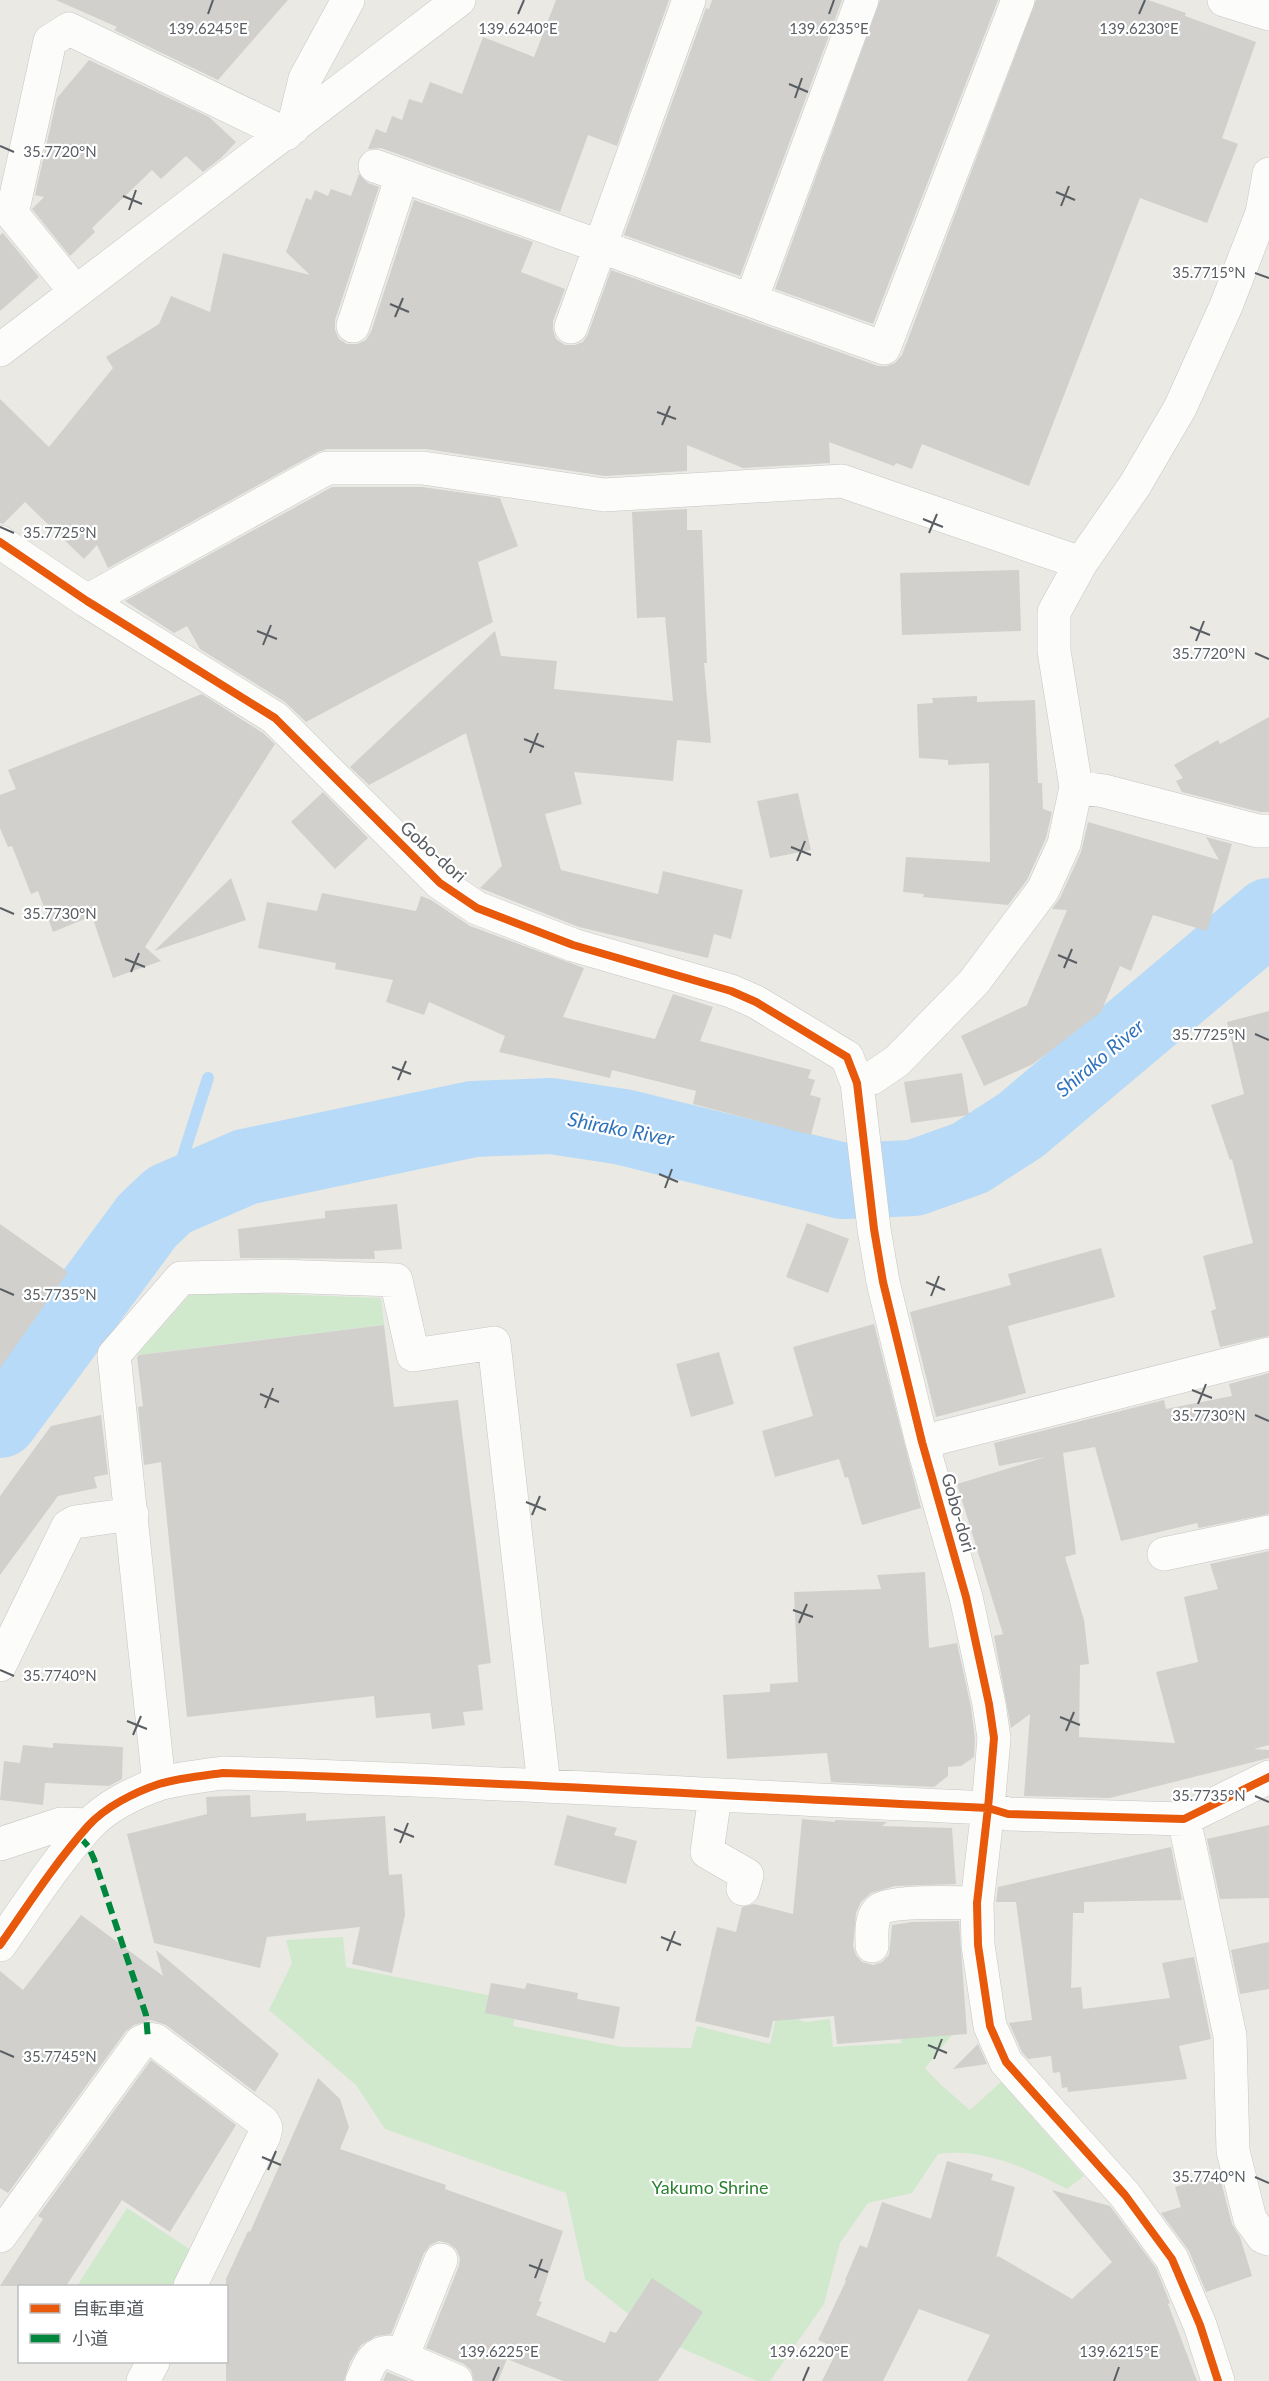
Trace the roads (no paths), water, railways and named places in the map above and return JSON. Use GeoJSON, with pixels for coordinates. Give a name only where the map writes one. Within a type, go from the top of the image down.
{"type":"FeatureCollection","features":[{"type":"Feature","properties":{"kind":"street"},"geometry":{"type":"LineString","coordinates":[[290,131],[305,79],[348,0]]}},
{"type":"Feature","properties":{"kind":"street"},"geometry":{"type":"LineString","coordinates":[[0,350],[459,0]]}},
{"type":"Feature","properties":{"kind":"street"},"geometry":{"type":"LineString","coordinates":[[571,327],[689,0]]}},
{"type":"Feature","properties":{"kind":"street"},"geometry":{"type":"LineString","coordinates":[[751,300],[862,0]]}},
{"type":"Feature","properties":{"kind":"street"},"geometry":{"type":"LineString","coordinates":[[353,326],[389,171],[884,348],[1018,0]]}},
{"type":"Feature","properties":{"kind":"street"},"geometry":{"type":"LineString","coordinates":[[1224,0],[1269,14]]}},
{"type":"Feature","properties":{"kind":"street"},"geometry":{"type":"LineString","coordinates":[[75,291],[12,214],[50,41],[69,29],[290,131]]}},
{"type":"Feature","properties":{"kind":"street"},"geometry":{"type":"LineString","coordinates":[[857,1083],[872,1078],[897,1061],[974,982],[1043,890],[1064,844],[1076,787],[1054,651],[1054,612],[1081,563],[1135,485],[1180,408],[1226,306],[1262,213],[1269,174]]}},
{"type":"Feature","properties":{"kind":"street"},"geometry":{"type":"LineString","coordinates":[[87,601],[327,468],[423,468],[604,495],[842,481],[1081,563]]}},
{"type":"Feature","properties":{"kind":"street","name":"Gobo-dori"},"geometry":{"type":"LineString","coordinates":[[0,542],[87,601],[275,718],[440,883],[477,908],[573,945],[731,991],[756,1002],[847,1057],[857,1083],[874,1229],[883,1282],[922,1442],[966,1597],[989,1704],[994,1738],[977,1903],[978,1945],[990,2026],[1006,2062],[1125,2195],[1172,2259],[1200,2325],[1218,2381]]}},
{"type":"Feature","properties":{"kind":"street"},"geometry":{"type":"LineString","coordinates":[[1076,787],[1104,791],[1258,831],[1269,831]]}},
{"type":"Feature","properties":{"kind":"street"},"geometry":{"type":"LineString","coordinates":[[159,1784],[114,1355],[181,1278],[276,1276],[396,1280],[413,1355],[494,1343],[544,1785]]}},
{"type":"Feature","properties":{"kind":"street"},"geometry":{"type":"LineString","coordinates":[[922,1442],[1269,1354]]}},
{"type":"Feature","properties":{"kind":"street"},"geometry":{"type":"LineString","coordinates":[[0,1665],[68,1526],[75,1522],[132,1514]]}},
{"type":"Feature","properties":{"kind":"street"},"geometry":{"type":"LineString","coordinates":[[1164,1554],[1269,1532]]}},
{"type":"Feature","properties":{"kind":"street"},"geometry":{"type":"LineString","coordinates":[[0,1945],[89,1825],[113,1806],[159,1784],[189,1777],[223,1773],[544,1785],[715,1796],[988,1808],[1008,1814],[1184,1819],[1269,1777]]}},
{"type":"Feature","properties":{"kind":"street"},"geometry":{"type":"LineString","coordinates":[[715,1796],[707,1852],[747,1875],[743,1889]]}},
{"type":"Feature","properties":{"kind":"street"},"geometry":{"type":"LineString","coordinates":[[1184,1819],[1230,2036],[1233,2151],[1250,2218],[1263,2236],[1269,2239]]}},
{"type":"Feature","properties":{"kind":"street"},"geometry":{"type":"LineString","coordinates":[[0,1844],[61,1824],[89,1825]]}},
{"type":"Feature","properties":{"kind":"street"},"geometry":{"type":"LineString","coordinates":[[872,1946],[873,1922],[880,1909],[891,1905],[907,1904],[977,1903]]}},
{"type":"Feature","properties":{"kind":"street"},"geometry":{"type":"LineString","coordinates":[[0,2236],[141,2042],[148,2039],[155,2040],[263,2122],[266,2128],[190,2285]]}},
{"type":"Feature","properties":{"kind":"street"},"geometry":{"type":"LineString","coordinates":[[402,2357],[441,2260]]}},
{"type":"Feature","properties":{"kind":"street"},"geometry":{"type":"LineString","coordinates":[[362,2381],[372,2359],[380,2353],[389,2352],[456,2381]]}},
{"type":"Feature","properties":{"kind":"street"},"geometry":{"type":"LineString","coordinates":[[143,2381],[152,2363]]}},
{"type":"Feature","properties":{"kind":"waterway","name":"Shirako River"},"geometry":{"type":"LineString","coordinates":[[0,1420],[147,1221],[169,1200],[245,1167],[473,1119],[551,1116],[623,1127],[843,1181],[914,1178],[970,1158],[1021,1125],[1269,916]]}},
{"type":"Feature","properties":{"kind":"waterway"},"geometry":{"type":"LineString","coordinates":[[169,1200],[208,1078]]}},
{"type":"Feature","properties":{"kind":"park label","name":"Yakumo Shrine"},"geometry":{"type":"Point","coordinates":[710,2188]}}]}
